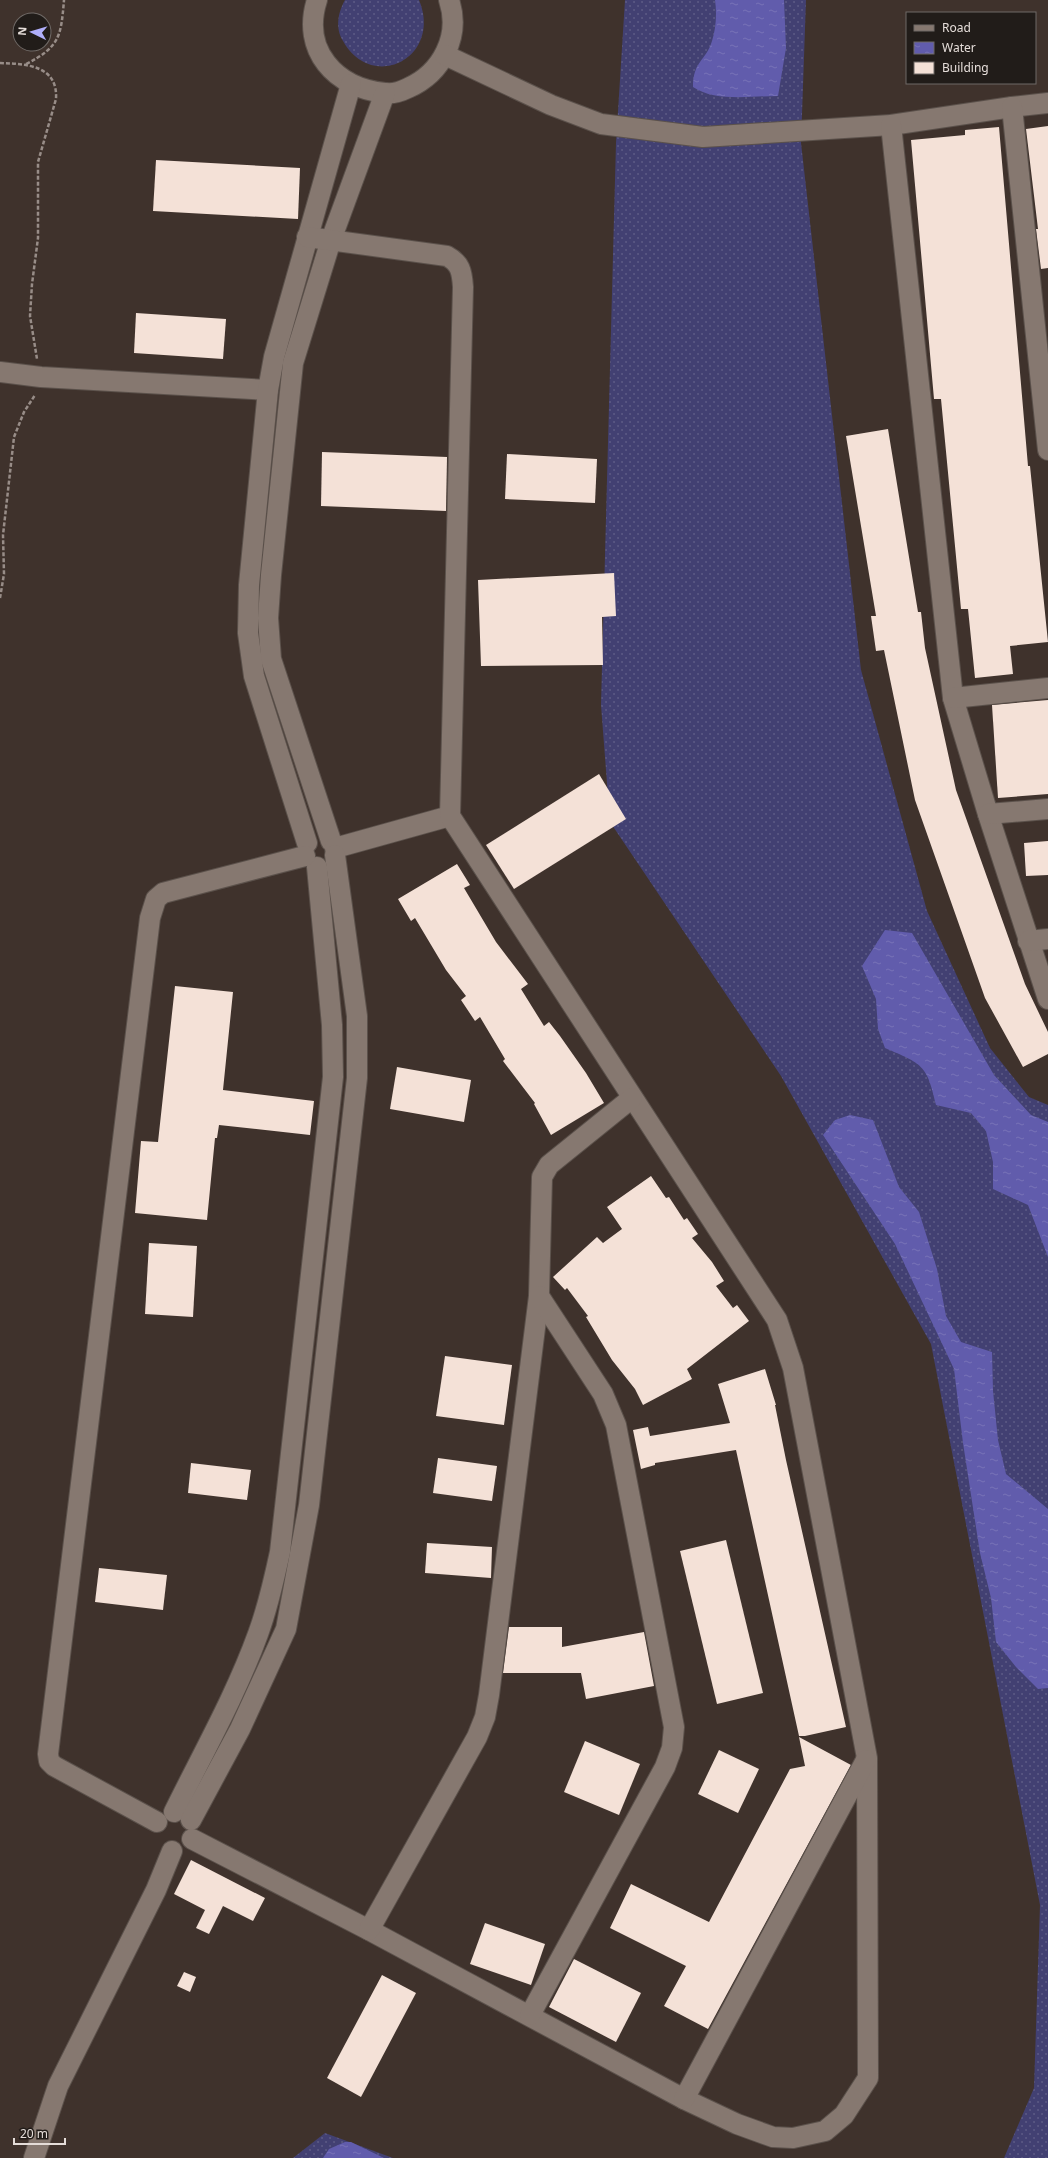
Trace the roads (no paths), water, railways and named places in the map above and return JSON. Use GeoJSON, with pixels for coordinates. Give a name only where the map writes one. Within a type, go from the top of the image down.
{"type":"FeatureCollection","features":[{"type":"Feature","properties":{"kind":"street"},"geometry":{"type":"LineString","coordinates":[[317,0],[313,18],[313,30],[320,53],[333,72],[342,80],[351,84],[385,93],[395,92],[416,85],[432,72],[445,55],[452,34],[449,0]]}},
{"type":"Feature","properties":{"kind":"street"},"geometry":{"type":"LineString","coordinates":[[445,55],[550,105],[601,124],[702,137],[891,125],[1048,103]]}},
{"type":"Feature","properties":{"kind":"street"},"geometry":{"type":"LineString","coordinates":[[351,84],[274,357],[268,390],[249,585],[248,633],[254,676],[310,855],[332,1025],[333,1077],[280,1552],[270,1600],[258,1634],[179,1823],[186,1847],[172,1850],[165,1848],[156,1837],[155,1829],[179,1823],[240,1729],[286,1629],[309,1505],[357,1078],[357,1016],[334,848],[271,659],[268,618],[276,509],[293,363],[331,240],[385,93]]}},
{"type":"Feature","properties":{"kind":"street"},"geometry":{"type":"LineString","coordinates":[[1012,107],[1048,450]]}},
{"type":"Feature","properties":{"kind":"street"},"geometry":{"type":"LineString","coordinates":[[891,125],[953,698],[1028,941],[1048,998]]}},
{"type":"Feature","properties":{"kind":"street"},"geometry":{"type":"LineString","coordinates":[[307,237],[446,256],[455,260],[461,268],[462,294],[450,816],[777,1320],[793,1368],[867,1758],[868,2078],[844,2115],[825,2131],[793,2138],[773,2137],[738,2124],[684,2098],[369,1930],[179,1823],[54,1766],[49,1762],[48,1754],[150,918],[156,899],[163,893],[310,855],[326,866],[330,864],[334,848]]}},
{"type":"Feature","properties":{"kind":"street"},"geometry":{"type":"LineString","coordinates":[[0,372],[41,377],[268,390]]}},
{"type":"Feature","properties":{"kind":"street"},"geometry":{"type":"LineString","coordinates":[[953,698],[1048,688]]}},
{"type":"Feature","properties":{"kind":"street"},"geometry":{"type":"LineString","coordinates":[[988,814],[1048,809]]}},
{"type":"Feature","properties":{"kind":"street"},"geometry":{"type":"LineString","coordinates":[[334,848],[450,816]]}},
{"type":"Feature","properties":{"kind":"street"},"geometry":{"type":"LineString","coordinates":[[310,855],[311,839],[322,836],[334,848]]}},
{"type":"Feature","properties":{"kind":"street"},"geometry":{"type":"LineString","coordinates":[[1028,941],[1048,939]]}},
{"type":"Feature","properties":{"kind":"street"},"geometry":{"type":"LineString","coordinates":[[369,1930],[476,1737],[485,1718],[539,1296],[542,1177],[549,1165],[632,1098]]}},
{"type":"Feature","properties":{"kind":"street"},"geometry":{"type":"LineString","coordinates":[[530,2015],[664,1767],[672,1748],[674,1727],[616,1425],[602,1394],[539,1296]]}},
{"type":"Feature","properties":{"kind":"street"},"geometry":{"type":"LineString","coordinates":[[305,1331],[328,1334]]}},
{"type":"Feature","properties":{"kind":"street"},"geometry":{"type":"LineString","coordinates":[[684,2098],[867,1758]]}},
{"type":"Feature","properties":{"kind":"street"},"geometry":{"type":"LineString","coordinates":[[34,2158],[58,2086],[156,1890],[172,1850]]}},
{"type":"Feature","properties":{"kind":"water"},"geometry":{"type":"Polygon","coordinates":[[[715,0],[784,0],[786,48],[778,96],[734,97],[712,95],[693,87],[697,66],[709,48],[713,36],[716,21],[715,0]]]}},
{"type":"Feature","properties":{"kind":"water"},"geometry":{"type":"Polygon","coordinates":[[[885,930],[912,933],[994,1075],[1031,1115],[1048,1122],[1048,1257],[1028,1205],[993,1189],[993,1162],[986,1131],[971,1113],[936,1105],[933,1091],[926,1073],[921,1067],[915,1062],[885,1048],[878,1029],[876,999],[862,966],[885,930]]]}},
{"type":"Feature","properties":{"kind":"water"},"geometry":{"type":"Polygon","coordinates":[[[850,1115],[873,1120],[899,1187],[919,1212],[937,1269],[946,1316],[961,1342],[992,1352],[993,1391],[998,1440],[1006,1474],[1048,1509],[1048,1688],[1038,1689],[1016,1667],[996,1642],[991,1598],[980,1553],[963,1443],[954,1369],[895,1244],[823,1135],[835,1120],[850,1115]]]}},
{"type":"Feature","properties":{"kind":"water"},"geometry":{"type":"Polygon","coordinates":[[[345,2142],[351,2142],[384,2158],[323,2158],[329,2149],[345,2142]]]}}]}
